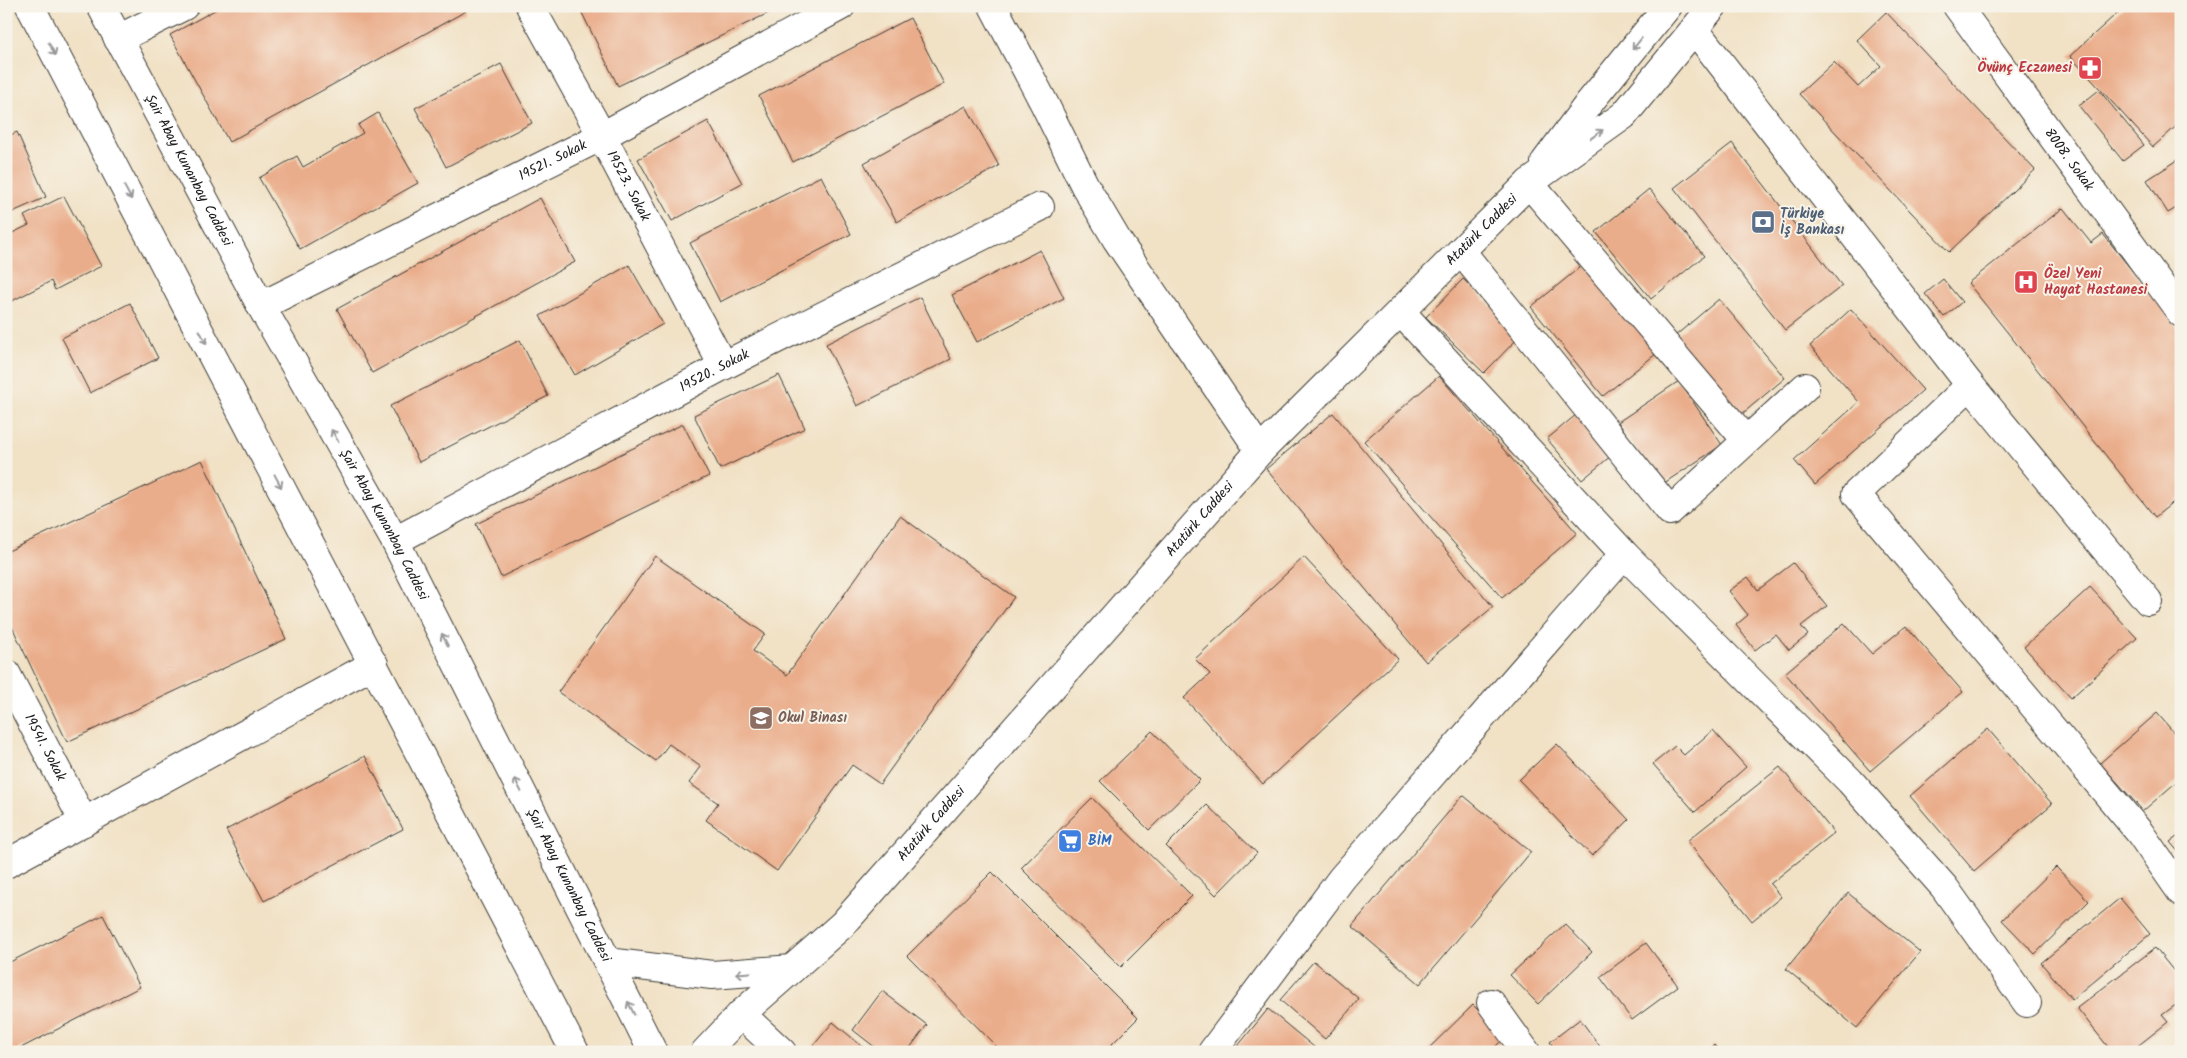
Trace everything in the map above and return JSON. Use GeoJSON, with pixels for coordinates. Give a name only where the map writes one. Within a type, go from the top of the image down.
{"type":"FeatureCollection","features":[{"type":"Feature","properties":{"kind":"street"},"geometry":{"type":"LineString","coordinates":[[30,6],[575,1052]]}},
{"type":"Feature","properties":{"kind":"street","name":"Şair Abay Kunanbay Caddesi"},"geometry":{"type":"LineString","coordinates":[[101,6],[261,306],[395,541],[653,1052]]}},
{"type":"Feature","properties":{"kind":"street"},"geometry":{"type":"LineString","coordinates":[[118,39],[184,6]]}},
{"type":"Feature","properties":{"kind":"street","name":"19523. Sokak"},"geometry":{"type":"LineString","coordinates":[[530,6],[602,136],[723,366]]}},
{"type":"Feature","properties":{"kind":"street","name":"19521. Sokak"},"geometry":{"type":"LineString","coordinates":[[261,306],[602,136],[842,6]]}},
{"type":"Feature","properties":{"kind":"street"},"geometry":{"type":"LineString","coordinates":[[993,6],[1089,193],[1118,240],[1260,452]]}},
{"type":"Feature","properties":{"kind":"street"},"geometry":{"type":"LineString","coordinates":[[1668,6],[1589,103],[1529,183],[1746,440]]}},
{"type":"Feature","properties":{"kind":"street","name":"Atatürk Caddesi"},"geometry":{"type":"LineString","coordinates":[[705,1052],[741,1014],[843,924],[1260,452],[1529,183],[1624,115],[1713,6]]}},
{"type":"Feature","properties":{"kind":"street","name":"8008. Sokak"},"geometry":{"type":"LineString","coordinates":[[1957,6],[2181,313]]}},
{"type":"Feature","properties":{"kind":"street"},"geometry":{"type":"LineString","coordinates":[[1695,30],[1970,385],[2148,601]]}},
{"type":"Feature","properties":{"kind":"street","name":"19520. Sokak"},"geometry":{"type":"LineString","coordinates":[[395,541],[723,366],[1040,207]]}},
{"type":"Feature","properties":{"kind":"street"},"geometry":{"type":"LineString","coordinates":[[1461,251],[1670,511],[1805,387]]}},
{"type":"Feature","properties":{"kind":"street"},"geometry":{"type":"LineString","coordinates":[[1401,312],[1624,554],[1850,781],[1944,887],[2027,1003]]}},
{"type":"Feature","properties":{"kind":"street"},"geometry":{"type":"LineString","coordinates":[[1970,385],[1856,494],[2140,833],[2181,892]]}},
{"type":"Feature","properties":{"kind":"street"},"geometry":{"type":"LineString","coordinates":[[1212,1052],[1342,878],[1624,554]]}},
{"type":"Feature","properties":{"kind":"street"},"geometry":{"type":"LineString","coordinates":[[6,864],[374,664]]}},
{"type":"Feature","properties":{"kind":"street","name":"19541. Sokak"},"geometry":{"type":"LineString","coordinates":[[6,673],[84,822]]}},
{"type":"Feature","properties":{"kind":"street"},"geometry":{"type":"LineString","coordinates":[[608,962],[712,975],[792,969]]}},
{"type":"Feature","properties":{"kind":"street"},"geometry":{"type":"LineString","coordinates":[[1491,1003],[1526,1052]]}},
{"type":"Feature","properties":{"kind":"street"},"geometry":{"type":"LineString","coordinates":[[741,1014],[782,1052]]}},
{"type":"Feature","properties":{"kind":"building"},"geometry":{"type":"Polygon","coordinates":[[[222,6],[464,6],[466,11],[229,142],[170,35],[222,6]]]}},
{"type":"Feature","properties":{"kind":"building"},"geometry":{"type":"Polygon","coordinates":[[[591,6],[783,6],[618,86],[581,11],[591,6]]]}},
{"type":"Feature","properties":{"kind":"building"},"geometry":{"type":"Polygon","coordinates":[[[2125,6],[2181,6],[2181,122],[2153,147],[2070,56],[2125,6]]]}},
{"type":"Feature","properties":{"kind":"building"},"geometry":{"type":"Polygon","coordinates":[[[1886,12],[2035,170],[1949,252],[1799,94],[1834,62],[1858,87],[1881,66],[1857,40],[1886,12]]]}},
{"type":"Feature","properties":{"kind":"building"},"geometry":{"type":"Polygon","coordinates":[[[910,18],[944,84],[793,162],[759,96],[910,18]]]}},
{"type":"Feature","properties":{"kind":"building"},"geometry":{"type":"Polygon","coordinates":[[[501,64],[532,123],[446,167],[415,108],[501,64]]]}},
{"type":"Feature","properties":{"kind":"building"},"geometry":{"type":"Polygon","coordinates":[[[2099,90],[2144,145],[2123,161],[2079,106],[2099,90]]]}},
{"type":"Feature","properties":{"kind":"building"},"geometry":{"type":"Polygon","coordinates":[[[966,106],[999,166],[897,222],[864,163],[966,106]]]}},
{"type":"Feature","properties":{"kind":"building"},"geometry":{"type":"Polygon","coordinates":[[[378,113],[418,183],[300,249],[259,178],[297,156],[303,167],[363,133],[358,125],[378,113]]]}},
{"type":"Feature","properties":{"kind":"building"},"geometry":{"type":"Polygon","coordinates":[[[708,121],[742,183],[672,221],[638,159],[708,121]]]}},
{"type":"Feature","properties":{"kind":"building"},"geometry":{"type":"Polygon","coordinates":[[[17,132],[46,197],[6,215],[6,137],[17,132]]]}},
{"type":"Feature","properties":{"kind":"building"},"geometry":{"type":"Polygon","coordinates":[[[1732,143],[1842,286],[1785,330],[1674,188],[1732,143]]]}},
{"type":"Feature","properties":{"kind":"building"},"geometry":{"type":"Polygon","coordinates":[[[2181,158],[2181,205],[2168,213],[2147,180],[2181,158]]]}},
{"type":"Feature","properties":{"kind":"building"},"geometry":{"type":"Polygon","coordinates":[[[821,176],[851,234],[720,302],[690,243],[821,176]]]}},
{"type":"Feature","properties":{"kind":"building"},"geometry":{"type":"Polygon","coordinates":[[[1649,189],[1704,256],[1651,299],[1596,232],[1649,189]]]}},
{"type":"Feature","properties":{"kind":"building"},"geometry":{"type":"Polygon","coordinates":[[[64,196],[101,266],[55,290],[51,281],[6,304],[6,236],[29,225],[24,216],[64,196]]]}},
{"type":"Feature","properties":{"kind":"building"},"geometry":{"type":"Polygon","coordinates":[[[540,198],[575,262],[372,373],[337,309],[540,198]]]}},
{"type":"Feature","properties":{"kind":"building"},"geometry":{"type":"Polygon","coordinates":[[[2063,208],[2091,243],[2103,234],[2181,332],[2181,496],[2155,517],[1968,283],[2063,208]]]}},
{"type":"Feature","properties":{"kind":"building"},"geometry":{"type":"Polygon","coordinates":[[[1040,250],[1064,298],[977,342],[952,295],[1040,250]]]}},
{"type":"Feature","properties":{"kind":"building"},"geometry":{"type":"Polygon","coordinates":[[[1585,263],[1657,353],[1603,396],[1531,307],[1585,263]]]}},
{"type":"Feature","properties":{"kind":"building"},"geometry":{"type":"Polygon","coordinates":[[[629,265],[663,324],[575,375],[540,316],[629,265]]]}},
{"type":"Feature","properties":{"kind":"building"},"geometry":{"type":"Polygon","coordinates":[[[1463,279],[1521,335],[1484,373],[1426,317],[1463,279]]]}},
{"type":"Feature","properties":{"kind":"building"},"geometry":{"type":"Polygon","coordinates":[[[1943,279],[1962,302],[1944,317],[1925,294],[1943,279]]]}},
{"type":"Feature","properties":{"kind":"building"},"geometry":{"type":"Polygon","coordinates":[[[920,297],[951,359],[857,406],[826,344],[920,297]]]}},
{"type":"Feature","properties":{"kind":"building"},"geometry":{"type":"Polygon","coordinates":[[[1719,299],[1785,378],[1742,414],[1675,336],[1719,299]]]}},
{"type":"Feature","properties":{"kind":"building"},"geometry":{"type":"Polygon","coordinates":[[[130,303],[158,358],[90,393],[62,338],[130,303]]]}},
{"type":"Feature","properties":{"kind":"building"},"geometry":{"type":"Polygon","coordinates":[[[1851,309],[1923,390],[1815,485],[1794,460],[1859,402],[1810,346],[1851,309]]]}},
{"type":"Feature","properties":{"kind":"building"},"geometry":{"type":"Polygon","coordinates":[[[520,340],[548,396],[419,462],[390,406],[520,340]]]}},
{"type":"Feature","properties":{"kind":"building"},"geometry":{"type":"Polygon","coordinates":[[[779,375],[805,428],[720,469],[694,415],[779,375]]]}},
{"type":"Feature","properties":{"kind":"building"},"geometry":{"type":"Polygon","coordinates":[[[1439,376],[1577,533],[1502,598],[1364,441],[1439,376]]]}},
{"type":"Feature","properties":{"kind":"building"},"geometry":{"type":"Polygon","coordinates":[[[1679,381],[1722,445],[1661,485],[1618,422],[1679,381]]]}},
{"type":"Feature","properties":{"kind":"building"},"geometry":{"type":"Polygon","coordinates":[[[1333,413],[1493,607],[1426,662],[1266,469],[1333,413]]]}},
{"type":"Feature","properties":{"kind":"building"},"geometry":{"type":"Polygon","coordinates":[[[1577,414],[1612,455],[1582,480],[1547,439],[1577,414]]]}},
{"type":"Feature","properties":{"kind":"building"},"geometry":{"type":"Polygon","coordinates":[[[683,424],[709,476],[501,577],[476,524],[683,424]]]}},
{"type":"Feature","properties":{"kind":"building"},"geometry":{"type":"Polygon","coordinates":[[[202,460],[286,639],[67,742],[6,614],[6,552],[202,460]]]}},
{"type":"Feature","properties":{"kind":"building","name":"Okul Binası"},"geometry":{"type":"Polygon","coordinates":[[[900,516],[1014,597],[880,784],[852,765],[777,871],[706,820],[718,803],[689,783],[701,767],[669,744],[656,761],[558,692],[655,556],[765,634],[753,651],[787,675],[900,516]]]}},
{"type":"Feature","properties":{"kind":"building"},"geometry":{"type":"Polygon","coordinates":[[[1304,557],[1398,659],[1263,784],[1184,698],[1210,674],[1195,659],[1304,557]]]}},
{"type":"Feature","properties":{"kind":"building"},"geometry":{"type":"Polygon","coordinates":[[[1793,563],[1827,606],[1801,626],[1808,635],[1789,650],[1776,634],[1755,650],[1736,625],[1748,615],[1729,591],[1748,577],[1758,590],[1793,563]]]}},
{"type":"Feature","properties":{"kind":"building"},"geometry":{"type":"Polygon","coordinates":[[[2090,587],[2137,638],[2071,698],[2024,647],[2090,587]]]}},
{"type":"Feature","properties":{"kind":"building"},"geometry":{"type":"Polygon","coordinates":[[[1844,623],[1872,654],[1906,626],[1963,692],[1870,771],[1785,673],[1844,623]]]}},
{"type":"Feature","properties":{"kind":"building"},"geometry":{"type":"Polygon","coordinates":[[[2157,713],[2181,741],[2181,778],[2143,811],[2100,763],[2157,713]]]}},
{"type":"Feature","properties":{"kind":"building"},"geometry":{"type":"Polygon","coordinates":[[[1988,729],[2052,804],[1974,871],[1910,796],[1988,729]]]}},
{"type":"Feature","properties":{"kind":"building"},"geometry":{"type":"Polygon","coordinates":[[[1713,730],[1746,767],[1695,812],[1653,764],[1675,746],[1684,755],[1713,730]]]}},
{"type":"Feature","properties":{"kind":"building"},"geometry":{"type":"Polygon","coordinates":[[[1152,731],[1200,780],[1149,830],[1100,781],[1152,731]]]}},
{"type":"Feature","properties":{"kind":"building"},"geometry":{"type":"Polygon","coordinates":[[[1557,744],[1629,820],[1592,856],[1519,780],[1557,744]]]}},
{"type":"Feature","properties":{"kind":"building"},"geometry":{"type":"Polygon","coordinates":[[[365,756],[403,829],[264,901],[226,830],[365,756]]]}},
{"type":"Feature","properties":{"kind":"building"},"geometry":{"type":"Polygon","coordinates":[[[1780,767],[1834,833],[1770,884],[1781,897],[1752,921],[1687,841],[1780,767]]]}},
{"type":"Feature","properties":{"kind":"building"},"geometry":{"type":"Polygon","coordinates":[[[1463,795],[1531,852],[1420,984],[1352,926],[1463,795]]]}},
{"type":"Feature","properties":{"kind":"building"},"geometry":{"type":"Polygon","coordinates":[[[1092,798],[1192,896],[1121,967],[1021,868],[1092,798]]]}},
{"type":"Feature","properties":{"kind":"building"},"geometry":{"type":"Polygon","coordinates":[[[1207,805],[1257,853],[1216,895],[1166,846],[1207,805]]]}},
{"type":"Feature","properties":{"kind":"building"},"geometry":{"type":"Polygon","coordinates":[[[2181,834],[2181,855],[2170,842],[2181,834]]]}},
{"type":"Feature","properties":{"kind":"building"},"geometry":{"type":"Polygon","coordinates":[[[2056,867],[2089,901],[2035,954],[2002,920],[2056,867]]]}},
{"type":"Feature","properties":{"kind":"building"},"geometry":{"type":"Polygon","coordinates":[[[992,872],[1138,1018],[1104,1052],[1002,1052],[907,956],[992,872]]]}},
{"type":"Feature","properties":{"kind":"building"},"geometry":{"type":"Polygon","coordinates":[[[1848,893],[1920,952],[1857,1028],[1786,969],[1848,893]]]}},
{"type":"Feature","properties":{"kind":"building"},"geometry":{"type":"Polygon","coordinates":[[[2120,898],[2150,934],[2072,999],[2041,963],[2120,898]]]}},
{"type":"Feature","properties":{"kind":"building"},"geometry":{"type":"Polygon","coordinates":[[[103,915],[140,987],[13,1052],[6,1052],[6,964],[103,915]]]}},
{"type":"Feature","properties":{"kind":"building"},"geometry":{"type":"Polygon","coordinates":[[[1565,924],[1592,952],[1538,1004],[1510,975],[1565,924]]]}},
{"type":"Feature","properties":{"kind":"building"},"geometry":{"type":"Polygon","coordinates":[[[1646,943],[1678,986],[1632,1020],[1600,977],[1646,943]]]}},
{"type":"Feature","properties":{"kind":"building"},"geometry":{"type":"Polygon","coordinates":[[[2155,948],[2181,980],[2181,1001],[2162,1015],[2168,1022],[2130,1052],[2112,1052],[2077,1008],[2155,948]]]}},
{"type":"Feature","properties":{"kind":"building"},"geometry":{"type":"Polygon","coordinates":[[[1314,961],[1359,999],[1325,1039],[1280,1000],[1314,961]]]}},
{"type":"Feature","properties":{"kind":"building"},"geometry":{"type":"Polygon","coordinates":[[[882,991],[927,1025],[907,1052],[881,1052],[853,1030],[882,991]]]}},
{"type":"Feature","properties":{"kind":"building"},"geometry":{"type":"Polygon","coordinates":[[[1473,1005],[1505,1037],[1490,1052],[1425,1052],[1473,1005]]]}},
{"type":"Feature","properties":{"kind":"building"},"geometry":{"type":"Polygon","coordinates":[[[1268,1009],[1320,1052],[1233,1052],[1268,1009]]]}},
{"type":"Feature","properties":{"kind":"building"},"geometry":{"type":"Polygon","coordinates":[[[1580,1019],[1604,1052],[1557,1052],[1550,1042],[1580,1019]]]}},
{"type":"Feature","properties":{"kind":"building"},"geometry":{"type":"Polygon","coordinates":[[[833,1022],[869,1052],[808,1052],[833,1022]]]}},
{"type":"Feature","properties":{"kind":"building"},"geometry":{"type":"Polygon","coordinates":[[[2181,1042],[2181,1052],[2170,1052],[2181,1042]]]}},
{"type":"Feature","properties":{"kind":"building"},"geometry":{"type":"Polygon","coordinates":[[[1714,1045],[1720,1052],[1707,1052],[1714,1045]]]}},
{"type":"Feature","properties":{"kind":"place","name":"Övünç Eczanesi"},"geometry":{"type":"Point","coordinates":[2090,68]}},
{"type":"Feature","properties":{"kind":"place","name":"Türkiye İş Bankası"},"geometry":{"type":"Point","coordinates":[1763,222]}},
{"type":"Feature","properties":{"kind":"place","name":"Özel Yeni Hayat Hastanesi"},"geometry":{"type":"Point","coordinates":[2026,282]}},
{"type":"Feature","properties":{"kind":"place","name":"Okul Binası"},"geometry":{"type":"Point","coordinates":[761,718]}},
{"type":"Feature","properties":{"kind":"place","name":"BİM"},"geometry":{"type":"Point","coordinates":[1070,841]}}]}
